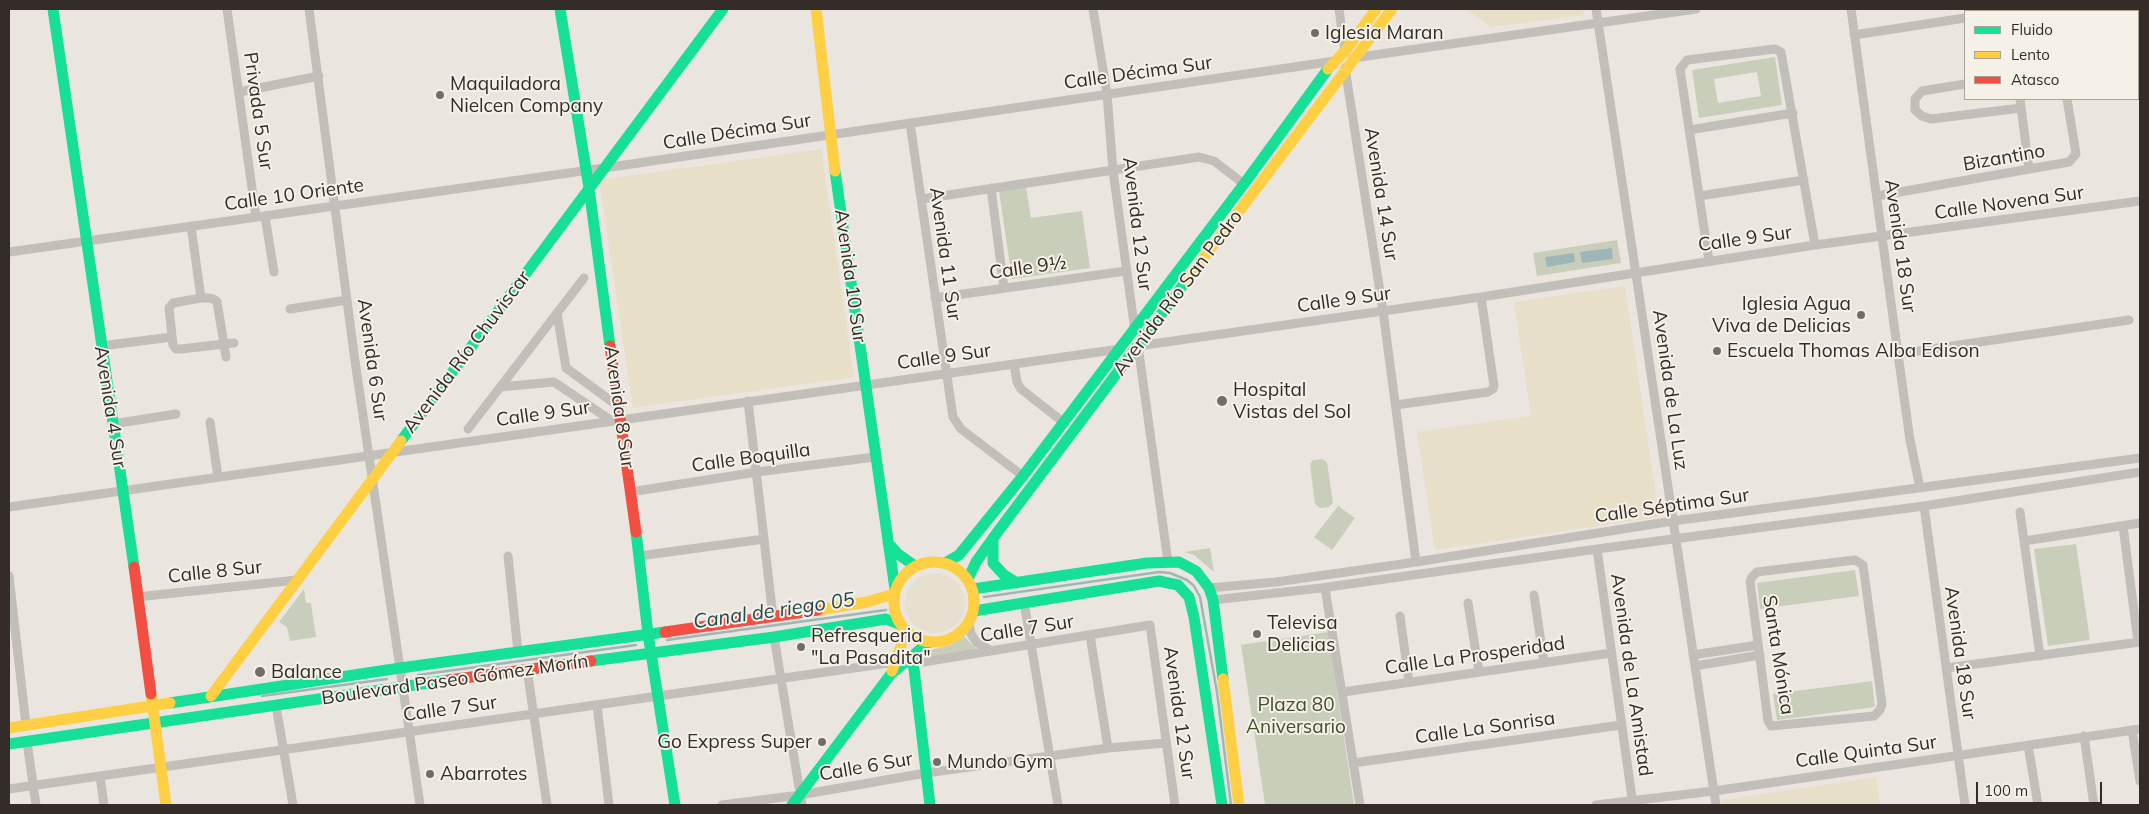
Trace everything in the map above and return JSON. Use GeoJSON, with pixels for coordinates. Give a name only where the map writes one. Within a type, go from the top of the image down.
{"type":"FeatureCollection","features":[{"type":"Feature","properties":{"kind":"main road","name":"Avenida 4 Sur"},"geometry":{"type":"LineString","coordinates":[[53,9],[85,241],[123,490],[166,805]]}},
{"type":"Feature","properties":{"kind":"main road","name":"Avenida 8 Sur"},"geometry":{"type":"LineString","coordinates":[[560,9],[589,188],[618,406],[616,420],[630,492],[648,634],[675,805]]}},
{"type":"Feature","properties":{"kind":"main road","name":"Avenida Río Chuviscar"},"geometry":{"type":"LineString","coordinates":[[183,719],[202,705],[210,696],[723,9]]}},
{"type":"Feature","properties":{"kind":"main road","name":"Avenida 10 Sur"},"geometry":{"type":"LineString","coordinates":[[816,9],[830,134],[895,592]]}},
{"type":"Feature","properties":{"kind":"main road","name":"Avenida Río San Pedro"},"geometry":{"type":"LineString","coordinates":[[970,584],[976,562],[1138,346],[1345,60],[1376,9]]}},
{"type":"Feature","properties":{"kind":"main road","name":"Avenida Río San Pedro"},"geometry":{"type":"LineString","coordinates":[[945,563],[959,554],[1023,476],[1117,349],[1244,184],[1345,60],[1392,9]]}},
{"type":"Feature","properties":{"kind":"main road"},"geometry":{"type":"LineString","coordinates":[[993,538],[992,554],[994,563],[1004,575],[1018,583]]}},
{"type":"Feature","properties":{"kind":"main road"},"geometry":{"type":"LineString","coordinates":[[888,543],[898,554],[915,566]]}},
{"type":"Feature","properties":{"kind":"main road"},"geometry":{"type":"LineString","coordinates":[[935,561],[945,563],[954,566],[970,584],[974,611],[968,624],[961,632],[941,642],[929,642],[915,637],[902,626],[896,615],[895,592],[900,580],[915,566],[935,561]]}},
{"type":"Feature","properties":{"kind":"main road"},"geometry":{"type":"LineString","coordinates":[[970,584],[1018,583],[1147,563],[1179,562],[1189,566],[1199,575],[1208,588],[1213,600],[1239,805]]}},
{"type":"Feature","properties":{"kind":"main road"},"geometry":{"type":"LineString","coordinates":[[974,611],[1159,581],[1171,582],[1185,591],[1189,597],[1194,617],[1222,805]]}},
{"type":"Feature","properties":{"kind":"main road","name":"Boulevard Paseo Gómez Morín"},"geometry":{"type":"LineString","coordinates":[[9,728],[152,704],[773,617],[867,602],[895,592]]}},
{"type":"Feature","properties":{"kind":"main road","name":"Boulevard Paseo Gómez Morín"},"geometry":{"type":"LineString","coordinates":[[9,744],[527,669],[774,637],[886,619],[902,626]]}},
{"type":"Feature","properties":{"kind":"main road"},"geometry":{"type":"LineString","coordinates":[[891,674],[903,639],[902,626]]}},
{"type":"Feature","properties":{"kind":"main road"},"geometry":{"type":"LineString","coordinates":[[792,805],[801,800],[891,674],[910,656],[929,642]]}},
{"type":"Feature","properties":{"kind":"main road"},"geometry":{"type":"LineString","coordinates":[[910,656],[914,669],[930,805]]}},
{"type":"Feature","properties":{"kind":"street","name":"Privada 5 Sur"},"geometry":{"type":"LineString","coordinates":[[227,9],[239,92],[261,216],[274,272]]}},
{"type":"Feature","properties":{"kind":"street","name":"Avenida 6 Sur"},"geometry":{"type":"LineString","coordinates":[[309,9],[347,300],[420,805]]}},
{"type":"Feature","properties":{"kind":"street","name":"Avenida 12 Sur"},"geometry":{"type":"LineString","coordinates":[[1093,9],[1107,94],[1113,171],[1126,271],[1168,562]]}},
{"type":"Feature","properties":{"kind":"street","name":"Avenida 14 Sur"},"geometry":{"type":"LineString","coordinates":[[1339,9],[1383,311],[1416,562]]}},
{"type":"Feature","properties":{"kind":"street","name":"Avenida de La Luz"},"geometry":{"type":"LineString","coordinates":[[1596,9],[1716,805]]}},
{"type":"Feature","properties":{"kind":"street","name":"Calle Décima Sur"},"geometry":{"type":"LineString","coordinates":[[585,170],[1696,9]]}},
{"type":"Feature","properties":{"kind":"street","name":"Avenida 18 Sur"},"geometry":{"type":"LineString","coordinates":[[1851,9],[1910,440],[1920,488]]}},
{"type":"Feature","properties":{"kind":"street"},"geometry":{"type":"LineString","coordinates":[[1854,34],[1964,18]]}},
{"type":"Feature","properties":{"kind":"street"},"geometry":{"type":"LineString","coordinates":[[1709,261],[1680,69],[1687,60],[1775,48],[1783,55],[1815,245]]}},
{"type":"Feature","properties":{"kind":"street"},"geometry":{"type":"LineString","coordinates":[[239,92],[319,76]]}},
{"type":"Feature","properties":{"kind":"street"},"geometry":{"type":"LineString","coordinates":[[1964,84],[1922,91],[1914,99],[1915,110],[1922,116],[1931,119],[2020,104],[2029,170]]}},
{"type":"Feature","properties":{"kind":"street","name":"Bizantino"},"geometry":{"type":"LineString","coordinates":[[1877,196],[2066,164],[2076,154],[2067,100]]}},
{"type":"Feature","properties":{"kind":"street"},"geometry":{"type":"LineString","coordinates":[[1689,130],[1793,113]]}},
{"type":"Feature","properties":{"kind":"street","name":"Avenida 11 Sur"},"geometry":{"type":"LineString","coordinates":[[910,123],[953,418],[957,426],[1023,476]]}},
{"type":"Feature","properties":{"kind":"street"},"geometry":{"type":"LineString","coordinates":[[922,199],[1204,157],[1214,161],[1244,184]]}},
{"type":"Feature","properties":{"kind":"street","name":"Calle 10 Oriente"},"geometry":{"type":"LineString","coordinates":[[9,252],[585,170]]}},
{"type":"Feature","properties":{"kind":"street"},"geometry":{"type":"LineString","coordinates":[[1699,196],[1804,180]]}},
{"type":"Feature","properties":{"kind":"street"},"geometry":{"type":"LineString","coordinates":[[991,188],[1004,288]]}},
{"type":"Feature","properties":{"kind":"street","name":"Calle Novena Sur"},"geometry":{"type":"LineString","coordinates":[[1882,236],[2140,202]]}},
{"type":"Feature","properties":{"kind":"street"},"geometry":{"type":"LineString","coordinates":[[191,226],[202,298]]}},
{"type":"Feature","properties":{"kind":"street","name":"Calle 9 Sur"},"geometry":{"type":"LineString","coordinates":[[9,507],[1481,297],[1637,271],[1882,236]]}},
{"type":"Feature","properties":{"kind":"street","name":"Calle 9½"},"geometry":{"type":"LineString","coordinates":[[935,298],[1126,271]]}},
{"type":"Feature","properties":{"kind":"street"},"geometry":{"type":"LineString","coordinates":[[468,429],[584,278]]}},
{"type":"Feature","properties":{"kind":"street"},"geometry":{"type":"LineString","coordinates":[[1396,405],[1488,392],[1493,388],[1481,297]]}},
{"type":"Feature","properties":{"kind":"street"},"geometry":{"type":"LineString","coordinates":[[226,357],[224,344],[215,300],[202,298],[176,302],[171,305],[168,311],[176,349],[224,344],[234,343]]}},
{"type":"Feature","properties":{"kind":"street"},"geometry":{"type":"LineString","coordinates":[[290,309],[347,300]]}},
{"type":"Feature","properties":{"kind":"street"},"geometry":{"type":"LineString","coordinates":[[557,313],[566,368],[618,406]]}},
{"type":"Feature","properties":{"kind":"street"},"geometry":{"type":"LineString","coordinates":[[1898,354],[2129,320]]}},
{"type":"Feature","properties":{"kind":"street"},"geometry":{"type":"LineString","coordinates":[[101,346],[172,336]]}},
{"type":"Feature","properties":{"kind":"street"},"geometry":{"type":"LineString","coordinates":[[1014,364],[1017,382],[1021,389],[1063,422]]}},
{"type":"Feature","properties":{"kind":"street"},"geometry":{"type":"LineString","coordinates":[[500,387],[554,382],[616,420]]}},
{"type":"Feature","properties":{"kind":"street"},"geometry":{"type":"LineString","coordinates":[[748,401],[773,617]]}},
{"type":"Feature","properties":{"kind":"street"},"geometry":{"type":"LineString","coordinates":[[112,424],[176,414]]}},
{"type":"Feature","properties":{"kind":"street"},"geometry":{"type":"LineString","coordinates":[[210,422],[218,477]]}},
{"type":"Feature","properties":{"kind":"street","name":"Calle Boquilla"},"geometry":{"type":"LineString","coordinates":[[630,492],[756,472],[875,457]]}},
{"type":"Feature","properties":{"kind":"street","name":"Calle Séptima Sur"},"geometry":{"type":"LineString","coordinates":[[1208,588],[1266,583],[1416,562],[1672,521],[2140,458]]}},
{"type":"Feature","properties":{"kind":"street","name":"Calle Séptima Sur"},"geometry":{"type":"LineString","coordinates":[[1213,600],[1235,600],[1597,549],[1924,506],[2140,472]]}},
{"type":"Feature","properties":{"kind":"street","name":"Avenida 18 Sur"},"geometry":{"type":"LineString","coordinates":[[1924,506],[1965,805]]}},
{"type":"Feature","properties":{"kind":"street"},"geometry":{"type":"LineString","coordinates":[[2020,512],[2040,656]]}},
{"type":"Feature","properties":{"kind":"street"},"geometry":{"type":"LineString","coordinates":[[2024,541],[2140,523]]}},
{"type":"Feature","properties":{"kind":"street"},"geometry":{"type":"LineString","coordinates":[[1946,668],[2139,642],[2123,526]]}},
{"type":"Feature","properties":{"kind":"street"},"geometry":{"type":"LineString","coordinates":[[639,556],[764,539]]}},
{"type":"Feature","properties":{"kind":"street","name":"Avenida de La Amistad"},"geometry":{"type":"LineString","coordinates":[[1597,549],[1632,802]]}},
{"type":"Feature","properties":{"kind":"street"},"geometry":{"type":"LineString","coordinates":[[508,556],[518,652]]}},
{"type":"Feature","properties":{"kind":"street","name":"Santa Mónica"},"geometry":{"type":"LineString","coordinates":[[1858,560],[1863,565],[1882,704],[1880,710],[1874,716],[1772,726],[1768,721],[1758,645],[1750,581],[1754,574],[1858,560]]}},
{"type":"Feature","properties":{"kind":"street"},"geometry":{"type":"LineString","coordinates":[[9,576],[26,725]]}},
{"type":"Feature","properties":{"kind":"street","name":"Calle 8 Sur"},"geometry":{"type":"LineString","coordinates":[[137,597],[297,580]]}},
{"type":"Feature","properties":{"kind":"street"},"geometry":{"type":"LineString","coordinates":[[1325,588],[1360,805]]}},
{"type":"Feature","properties":{"kind":"street"},"geometry":{"type":"LineString","coordinates":[[1534,595],[1544,663]]}},
{"type":"Feature","properties":{"kind":"street"},"geometry":{"type":"LineString","coordinates":[[1024,602],[1058,805]]}},
{"type":"Feature","properties":{"kind":"street"},"geometry":{"type":"LineString","coordinates":[[1468,603],[1479,672]]}},
{"type":"Feature","properties":{"kind":"street"},"geometry":{"type":"LineString","coordinates":[[1400,616],[1410,682]]}},
{"type":"Feature","properties":{"kind":"street"},"geometry":{"type":"LineString","coordinates":[[968,624],[971,634],[977,643],[992,651]]}},
{"type":"Feature","properties":{"kind":"street","name":"Avenida 12 Sur"},"geometry":{"type":"LineString","coordinates":[[1150,624],[1165,743],[1176,805]]}},
{"type":"Feature","properties":{"kind":"street","name":"Calle 7 Sur"},"geometry":{"type":"LineString","coordinates":[[910,656],[923,662],[1150,624]]}},
{"type":"Feature","properties":{"kind":"street"},"geometry":{"type":"LineString","coordinates":[[1090,635],[1108,748]]}},
{"type":"Feature","properties":{"kind":"street"},"geometry":{"type":"LineString","coordinates":[[774,637],[801,800]]}},
{"type":"Feature","properties":{"kind":"street"},"geometry":{"type":"LineString","coordinates":[[1693,655],[1758,645]]}},
{"type":"Feature","properties":{"kind":"street","name":"Calle La Prosperidad"},"geometry":{"type":"LineString","coordinates":[[1343,692],[1611,653]]}},
{"type":"Feature","properties":{"kind":"street"},"geometry":{"type":"LineString","coordinates":[[1695,666],[1760,655]]}},
{"type":"Feature","properties":{"kind":"street","name":"Calle 7 Sur"},"geometry":{"type":"LineString","coordinates":[[9,789],[896,662]]}},
{"type":"Feature","properties":{"kind":"street"},"geometry":{"type":"LineString","coordinates":[[527,669],[547,805]]}},
{"type":"Feature","properties":{"kind":"street"},"geometry":{"type":"LineString","coordinates":[[597,705],[609,805]]}},
{"type":"Feature","properties":{"kind":"street"},"geometry":{"type":"LineString","coordinates":[[276,706],[292,805]]}},
{"type":"Feature","properties":{"kind":"street","name":"Calle La Sonrisa"},"geometry":{"type":"LineString","coordinates":[[1353,763],[1621,725]]}},
{"type":"Feature","properties":{"kind":"street"},"geometry":{"type":"LineString","coordinates":[[2136,729],[2140,781]]}},
{"type":"Feature","properties":{"kind":"street","name":"Calle Quinta Sur"},"geometry":{"type":"LineString","coordinates":[[1596,805],[1714,791],[2136,729]]}},
{"type":"Feature","properties":{"kind":"street"},"geometry":{"type":"LineString","coordinates":[[2084,736],[2094,805]]}},
{"type":"Feature","properties":{"kind":"street"},"geometry":{"type":"LineString","coordinates":[[27,742],[36,805]]}},
{"type":"Feature","properties":{"kind":"street","name":"Calle 6 Sur"},"geometry":{"type":"LineString","coordinates":[[722,805],[801,800],[926,773],[1108,748],[1165,743]]}},
{"type":"Feature","properties":{"kind":"street"},"geometry":{"type":"LineString","coordinates":[[2028,745],[2038,805]]}},
{"type":"Feature","properties":{"kind":"street"},"geometry":{"type":"LineString","coordinates":[[100,776],[104,805]]}},
{"type":"Feature","properties":{"kind":"green space"},"geometry":{"type":"Polygon","coordinates":[[[1775,57],[1782,105],[1699,118],[1692,70],[1775,57]],[[1757,72],[1714,79],[1718,103],[1761,96],[1757,72]]]}},
{"type":"Feature","properties":{"kind":"green space"},"geometry":{"type":"Polygon","coordinates":[[[1026,187],[1031,218],[1082,211],[1090,268],[1012,279],[999,191],[1026,187]]]}},
{"type":"Feature","properties":{"kind":"green space"},"geometry":{"type":"Polygon","coordinates":[[[1617,240],[1621,263],[1537,276],[1533,253],[1617,240]]]}},
{"type":"Feature","properties":{"kind":"green space"},"geometry":{"type":"Polygon","coordinates":[[[1322,459],[1327,462],[1333,503],[1329,507],[1320,508],[1315,504],[1310,464],[1313,460],[1322,459]]]}},
{"type":"Feature","properties":{"kind":"green space"},"geometry":{"type":"Polygon","coordinates":[[[1338,506],[1355,518],[1332,550],[1314,537],[1338,506]]]}},
{"type":"Feature","properties":{"kind":"green space"},"geometry":{"type":"Polygon","coordinates":[[[2076,544],[2090,640],[2048,646],[2034,549],[2076,544]]]}},
{"type":"Feature","properties":{"kind":"green space"},"geometry":{"type":"Polygon","coordinates":[[[1210,548],[1214,572],[1194,555],[1184,552],[1210,548]]]}},
{"type":"Feature","properties":{"kind":"green space"},"geometry":{"type":"Polygon","coordinates":[[[1855,570],[1859,596],[1760,609],[1757,583],[1855,570]]]}},
{"type":"Feature","properties":{"kind":"green space"},"geometry":{"type":"Polygon","coordinates":[[[304,589],[306,603],[311,603],[316,637],[290,641],[287,627],[279,622],[304,589]]]}},
{"type":"Feature","properties":{"kind":"green space","name":"Plaza 80 Aniversario"},"geometry":{"type":"Polygon","coordinates":[[[1328,632],[1354,805],[1265,805],[1241,645],[1328,632]]]}},
{"type":"Feature","properties":{"kind":"green space"},"geometry":{"type":"Polygon","coordinates":[[[964,636],[977,650],[920,659],[931,650],[951,645],[964,636]]]}},
{"type":"Feature","properties":{"kind":"green space"},"geometry":{"type":"Polygon","coordinates":[[[1872,681],[1875,707],[1777,720],[1773,694],[1872,681]]]}},
{"type":"Feature","properties":{"kind":"sand"},"geometry":{"type":"Polygon","coordinates":[[[1466,9],[1583,9],[1584,15],[1491,27],[1466,9]]]}},
{"type":"Feature","properties":{"kind":"sand"},"geometry":{"type":"Polygon","coordinates":[[[821,149],[854,377],[633,408],[599,180],[821,149]]]}},
{"type":"Feature","properties":{"kind":"sand"},"geometry":{"type":"Polygon","coordinates":[[[1625,286],[1659,517],[1435,550],[1417,432],[1531,416],[1514,302],[1625,286]]]}},
{"type":"Feature","properties":{"kind":"sand"},"geometry":{"type":"Polygon","coordinates":[[[1876,777],[1880,805],[1723,805],[1722,800],[1876,777]]]}},
{"type":"Feature","properties":{"kind":"shaded area"},"geometry":{"type":"Polygon","coordinates":[[[935,573],[951,578],[956,582],[960,587],[965,603],[960,619],[956,624],[951,628],[935,633],[919,628],[914,624],[910,619],[905,603],[910,587],[914,582],[919,578],[935,573]]]}},
{"type":"Feature","properties":{"kind":"water"},"geometry":{"type":"Polygon","coordinates":[[[1612,248],[1613,259],[1582,263],[1580,252],[1612,248]]]}},
{"type":"Feature","properties":{"kind":"water"},"geometry":{"type":"Polygon","coordinates":[[[1574,253],[1575,262],[1547,267],[1545,257],[1574,253]]]}},
{"type":"Feature","properties":{"kind":"waterway","name":"Canal de riego 05"},"geometry":{"type":"LineString","coordinates":[[984,597],[1159,572],[1170,573],[1187,580],[1194,586],[1200,597],[1217,692],[1231,805]]}},
{"type":"Feature","properties":{"kind":"waterway","name":"Canal de riego 05"},"geometry":{"type":"LineString","coordinates":[[667,640],[886,610]]}},
{"type":"Feature","properties":{"kind":"waterway"},"geometry":{"type":"LineString","coordinates":[[418,675],[636,645]]}},
{"type":"Feature","properties":{"kind":"waterway"},"geometry":{"type":"LineString","coordinates":[[262,696],[387,679]]}},
{"type":"Feature","properties":{"kind":"traffic: fast"},"geometry":{"type":"LineString","coordinates":[[53,9],[134,567]]}},
{"type":"Feature","properties":{"kind":"traffic: fast"},"geometry":{"type":"LineString","coordinates":[[560,9],[589,188],[610,346]]}},
{"type":"Feature","properties":{"kind":"traffic: fast"},"geometry":{"type":"LineString","coordinates":[[401,441],[723,9]]}},
{"type":"Feature","properties":{"kind":"traffic: fast"},"geometry":{"type":"LineString","coordinates":[[945,563],[959,555],[1023,476],[1244,184],[1328,69]]}},
{"type":"Feature","properties":{"kind":"traffic: fast"},"geometry":{"type":"LineString","coordinates":[[835,171],[895,589]]}},
{"type":"Feature","properties":{"kind":"traffic: fast"},"geometry":{"type":"LineString","coordinates":[[968,579],[976,562],[999,530],[1187,280]]}},
{"type":"Feature","properties":{"kind":"traffic: fast"},"geometry":{"type":"LineString","coordinates":[[636,532],[648,634],[675,805]]}},
{"type":"Feature","properties":{"kind":"traffic: fast"},"geometry":{"type":"LineString","coordinates":[[993,538],[993,563],[1004,575],[1017,583]]}},
{"type":"Feature","properties":{"kind":"traffic: fast"},"geometry":{"type":"LineString","coordinates":[[888,543],[898,554],[915,566]]}},
{"type":"Feature","properties":{"kind":"traffic: fast"},"geometry":{"type":"LineString","coordinates":[[973,589],[1147,563],[1179,562],[1196,571],[1209,588],[1213,600],[1223,679]]}},
{"type":"Feature","properties":{"kind":"traffic: fast"},"geometry":{"type":"LineString","coordinates":[[974,611],[1159,581],[1178,585],[1189,597],[1194,617],[1222,805]]}},
{"type":"Feature","properties":{"kind":"traffic: fast"},"geometry":{"type":"LineString","coordinates":[[591,661],[774,637],[886,619],[901,625]]}},
{"type":"Feature","properties":{"kind":"traffic: fast"},"geometry":{"type":"LineString","coordinates":[[170,703],[400,668],[665,632]]}},
{"type":"Feature","properties":{"kind":"traffic: fast"},"geometry":{"type":"LineString","coordinates":[[792,805],[891,674],[929,642]]}},
{"type":"Feature","properties":{"kind":"traffic: fast"},"geometry":{"type":"LineString","coordinates":[[910,656],[914,669],[930,805]]}},
{"type":"Feature","properties":{"kind":"traffic: fast"},"geometry":{"type":"LineString","coordinates":[[9,744],[449,680]]}},
{"type":"Feature","properties":{"kind":"traffic: slow"},"geometry":{"type":"LineString","coordinates":[[816,9],[835,171]]}},
{"type":"Feature","properties":{"kind":"traffic: slow"},"geometry":{"type":"LineString","coordinates":[[1328,69],[1346,50],[1376,9]]}},
{"type":"Feature","properties":{"kind":"traffic: slow"},"geometry":{"type":"LineString","coordinates":[[1187,280],[1392,9]]}},
{"type":"Feature","properties":{"kind":"traffic: slow"},"geometry":{"type":"LineString","coordinates":[[211,696],[401,441]]}},
{"type":"Feature","properties":{"kind":"traffic: slow"},"geometry":{"type":"LineString","coordinates":[[926,562],[942,562],[963,573],[974,594],[974,602],[974,610],[963,631],[942,642],[926,642],[912,636],[900,624],[894,610],[894,594],[900,580],[912,568],[926,562]]}},
{"type":"Feature","properties":{"kind":"traffic: slow"},"geometry":{"type":"LineString","coordinates":[[818,610],[867,602],[894,594]]}},
{"type":"Feature","properties":{"kind":"traffic: slow"},"geometry":{"type":"LineString","coordinates":[[892,671],[901,646],[903,628]]}},
{"type":"Feature","properties":{"kind":"traffic: slow"},"geometry":{"type":"LineString","coordinates":[[1223,679],[1239,805]]}},
{"type":"Feature","properties":{"kind":"traffic: slow"},"geometry":{"type":"LineString","coordinates":[[151,694],[166,805]]}},
{"type":"Feature","properties":{"kind":"traffic: slow"},"geometry":{"type":"LineString","coordinates":[[9,728],[170,703]]}},
{"type":"Feature","properties":{"kind":"traffic: jam"},"geometry":{"type":"LineString","coordinates":[[610,346],[636,532]]}},
{"type":"Feature","properties":{"kind":"traffic: jam"},"geometry":{"type":"LineString","coordinates":[[134,567],[151,694]]}},
{"type":"Feature","properties":{"kind":"traffic: jam"},"geometry":{"type":"LineString","coordinates":[[665,632],[818,610]]}},
{"type":"Feature","properties":{"kind":"traffic: jam"},"geometry":{"type":"LineString","coordinates":[[449,680],[591,661]]}},
{"type":"Feature","properties":{"kind":"place","name":"Iglesia Maran"},"geometry":{"type":"Point","coordinates":[1315,33]}},
{"type":"Feature","properties":{"kind":"place","name":"Maquiladora Nielcen Company"},"geometry":{"type":"Point","coordinates":[440,95]}},
{"type":"Feature","properties":{"kind":"place","name":"Iglesia Agua Viva de Delicias"},"geometry":{"type":"Point","coordinates":[1861,315]}},
{"type":"Feature","properties":{"kind":"place","name":"Escuela Thomas Alba Edison"},"geometry":{"type":"Point","coordinates":[1717,351]}},
{"type":"Feature","properties":{"kind":"place","name":"Hospital Vistas del Sol"},"geometry":{"type":"Point","coordinates":[1222,401]}},
{"type":"Feature","properties":{"kind":"place","name":"Televisa Delicias"},"geometry":{"type":"Point","coordinates":[1257,634]}},
{"type":"Feature","properties":{"kind":"place","name":"Refresqueria \"La Pasadita\""},"geometry":{"type":"Point","coordinates":[801,647]}},
{"type":"Feature","properties":{"kind":"place","name":"Balance"},"geometry":{"type":"Point","coordinates":[260,672]}},
{"type":"Feature","properties":{"kind":"place","name":"Go Express Super"},"geometry":{"type":"Point","coordinates":[822,742]}},
{"type":"Feature","properties":{"kind":"place","name":"Mundo Gym"},"geometry":{"type":"Point","coordinates":[937,762]}},
{"type":"Feature","properties":{"kind":"place","name":"Abarrotes"},"geometry":{"type":"Point","coordinates":[430,774]}}]}
